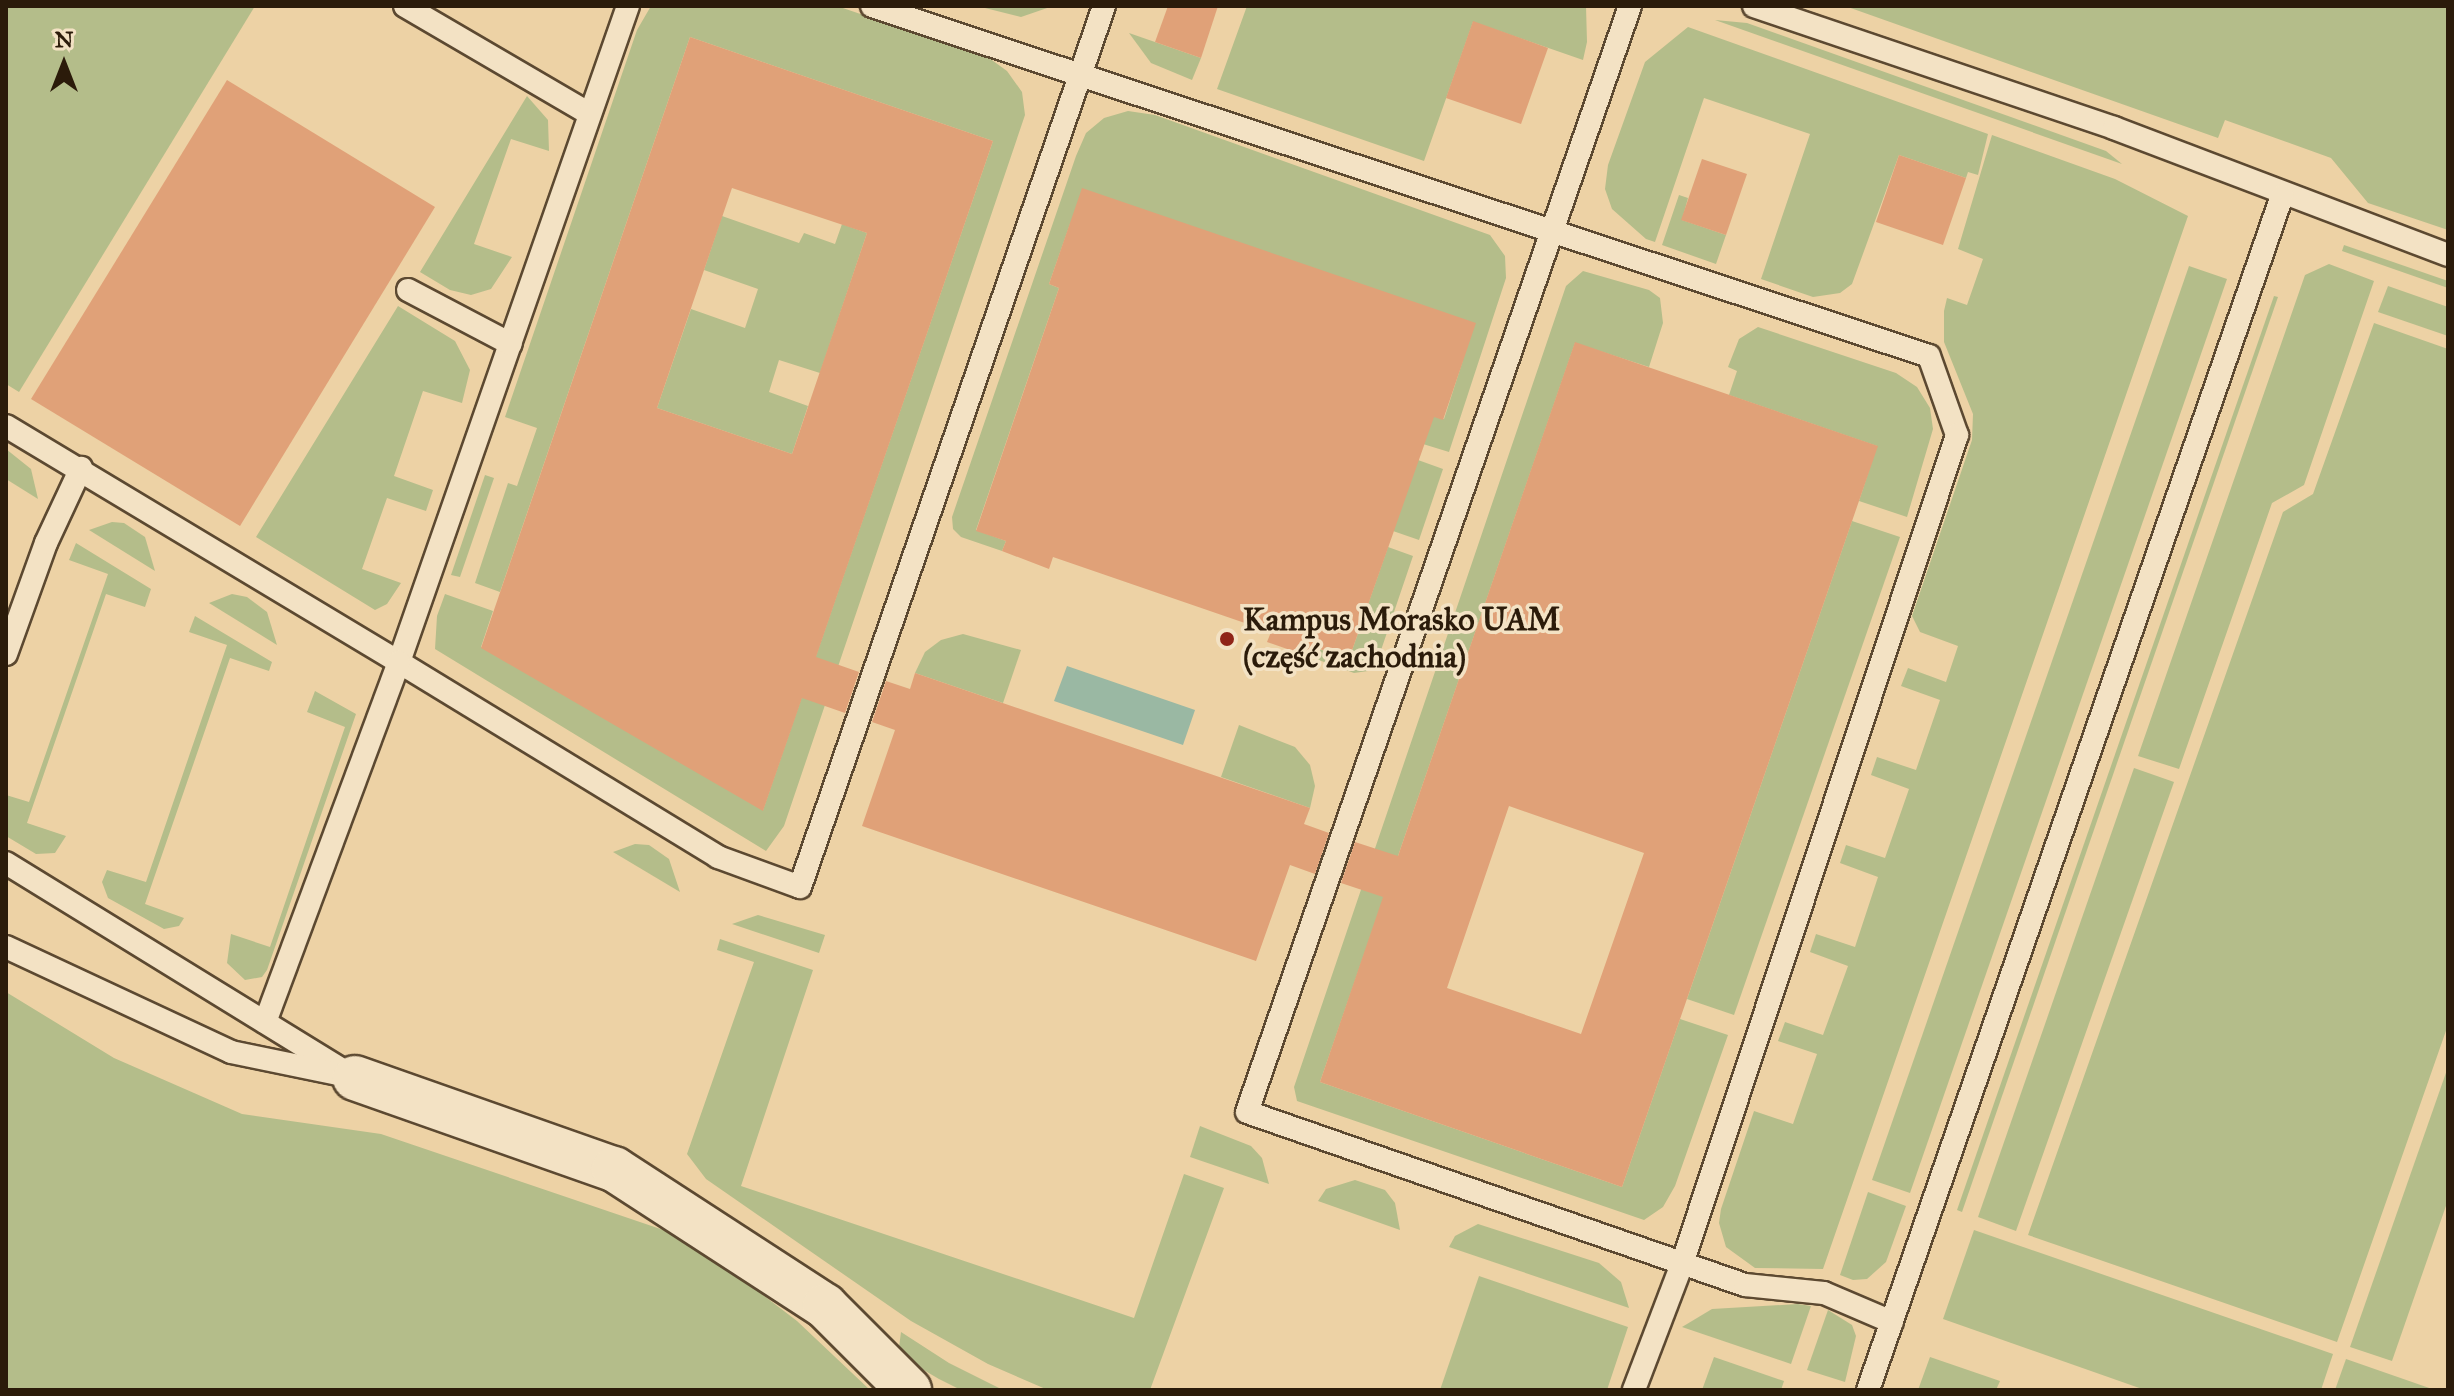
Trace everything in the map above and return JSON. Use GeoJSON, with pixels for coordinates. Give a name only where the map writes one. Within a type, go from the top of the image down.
{"type":"FeatureCollection","features":[{"type":"Feature","properties":{"kind":"street"},"geometry":{"type":"LineString","coordinates":[[355,1078],[614,1169],[825,1306],[909,1390]]}},
{"type":"Feature","properties":{"kind":"lane"},"geometry":{"type":"LineString","coordinates":[[405,6],[590,114]]}},
{"type":"Feature","properties":{"kind":"lane"},"geometry":{"type":"LineString","coordinates":[[265,1022],[399,662],[628,6]]}},
{"type":"Feature","properties":{"kind":"lane"},"geometry":{"type":"LineString","coordinates":[[872,6],[1929,356],[1957,435],[1682,1264],[1634,1390]]}},
{"type":"Feature","properties":{"kind":"lane"},"geometry":{"type":"LineString","coordinates":[[6,426],[81,468],[718,857],[800,887],[1104,6]]}},
{"type":"Feature","properties":{"kind":"lane"},"geometry":{"type":"LineString","coordinates":[[1630,6],[1247,1112],[1745,1285],[1824,1293],[1892,1322]]}},
{"type":"Feature","properties":{"kind":"lane"},"geometry":{"type":"LineString","coordinates":[[1754,6],[2114,128],[2282,196],[2448,255]]}},
{"type":"Feature","properties":{"kind":"lane"},"geometry":{"type":"LineString","coordinates":[[1868,1390],[2282,196]]}},
{"type":"Feature","properties":{"kind":"lane"},"geometry":{"type":"LineString","coordinates":[[408,290],[511,344]]}},
{"type":"Feature","properties":{"kind":"lane"},"geometry":{"type":"LineString","coordinates":[[6,654],[46,543],[81,468]]}},
{"type":"Feature","properties":{"kind":"lane"},"geometry":{"type":"LineString","coordinates":[[6,863],[355,1078]]}},
{"type":"Feature","properties":{"kind":"lane"},"geometry":{"type":"LineString","coordinates":[[6,947],[231,1052],[355,1078]]}},
{"type":"Feature","properties":{"kind":"green space"},"geometry":{"type":"Polygon","coordinates":[[[6,6],[255,6],[19,392],[6,384],[6,6]]]}},
{"type":"Feature","properties":{"kind":"green space"},"geometry":{"type":"Polygon","coordinates":[[[651,6],[837,6],[989,58],[1007,71],[1022,92],[1025,115],[784,826],[766,851],[435,649],[437,616],[445,594],[493,611],[481,647],[763,810],[993,141],[690,37],[500,592],[475,583],[508,483],[517,486],[537,428],[505,417],[637,30],[651,6]]]}},
{"type":"Feature","properties":{"kind":"green space"},"geometry":{"type":"Polygon","coordinates":[[[977,6],[1053,6],[1021,17],[977,6]]]}},
{"type":"Feature","properties":{"kind":"green space"},"geometry":{"type":"Polygon","coordinates":[[[1247,6],[1586,6],[1587,42],[1583,60],[1473,22],[1424,161],[1217,89],[1247,6]]]}},
{"type":"Feature","properties":{"kind":"green space"},"geometry":{"type":"Polygon","coordinates":[[[1845,6],[2448,6],[2448,230],[2368,203],[2331,158],[2225,120],[2218,138],[1845,6]]]}},
{"type":"Feature","properties":{"kind":"green space"},"geometry":{"type":"Polygon","coordinates":[[[1715,20],[1747,23],[2106,151],[2122,164],[1715,20]]]}},
{"type":"Feature","properties":{"kind":"green space"},"geometry":{"type":"Polygon","coordinates":[[[1688,27],[1988,134],[1978,175],[1968,172],[1966,178],[1899,155],[1852,284],[1840,293],[1813,297],[1761,279],[1810,134],[1704,98],[1655,242],[1646,239],[1612,209],[1605,189],[1608,165],[1645,62],[1688,27]]]}},
{"type":"Feature","properties":{"kind":"green space"},"geometry":{"type":"Polygon","coordinates":[[[1129,33],[1201,58],[1192,80],[1151,63],[1129,33]]]}},
{"type":"Feature","properties":{"kind":"green space"},"geometry":{"type":"Polygon","coordinates":[[[527,96],[548,120],[549,151],[511,139],[474,244],[512,257],[491,289],[471,295],[450,290],[420,272],[527,96]]]}},
{"type":"Feature","properties":{"kind":"green space"},"geometry":{"type":"Polygon","coordinates":[[[1128,111],[1155,115],[1490,235],[1505,256],[1506,278],[1449,452],[1423,444],[1433,416],[1444,419],[1463,360],[1070,224],[1049,284],[1059,288],[976,530],[1006,541],[1002,551],[961,537],[953,529],[952,517],[1076,156],[1086,133],[1104,118],[1128,111]]]}},
{"type":"Feature","properties":{"kind":"green space"},"geometry":{"type":"Polygon","coordinates":[[[1992,135],[2115,179],[2188,216],[1823,1269],[1755,1268],[1726,1247],[1719,1223],[1721,1209],[1754,1111],[1793,1124],[1817,1054],[1778,1041],[1785,1022],[1823,1035],[1848,966],[1810,952],[1816,934],[1855,947],[1878,877],[1840,863],[1846,845],[1885,858],[1909,789],[1871,775],[1877,757],[1916,770],[1940,700],[1901,686],[1908,668],[1946,682],[1958,646],[1920,632],[1912,616],[1972,440],[1973,414],[1944,342],[1944,311],[1947,298],[1967,305],[1983,259],[1958,249],[1992,135]]]}},
{"type":"Feature","properties":{"kind":"green space"},"geometry":{"type":"Polygon","coordinates":[[[1679,195],[1688,198],[1682,220],[1726,235],[1716,264],[1662,245],[1679,195]]]}},
{"type":"Feature","properties":{"kind":"green space"},"geometry":{"type":"Polygon","coordinates":[[[722,216],[799,243],[804,233],[835,244],[842,224],[867,233],[820,373],[779,360],[769,392],[808,406],[792,454],[657,408],[691,309],[745,328],[758,289],[704,270],[722,216]]]}},
{"type":"Feature","properties":{"kind":"green space"},"geometry":{"type":"Polygon","coordinates":[[[2344,245],[2448,281],[2448,288],[2342,251],[2344,245]]]}},
{"type":"Feature","properties":{"kind":"green space"},"geometry":{"type":"Polygon","coordinates":[[[2329,264],[2374,281],[2304,485],[2272,503],[2179,769],[2138,756],[2305,275],[2329,264]]]}},
{"type":"Feature","properties":{"kind":"green space"},"geometry":{"type":"Polygon","coordinates":[[[2189,266],[2227,279],[1910,1193],[1872,1180],[2189,266]]]}},
{"type":"Feature","properties":{"kind":"green space"},"geometry":{"type":"Polygon","coordinates":[[[1583,271],[1649,290],[1660,298],[1663,323],[1649,367],[1575,343],[1320,1082],[1622,1187],[1680,1019],[1728,1035],[1675,1186],[1663,1207],[1644,1220],[1297,1101],[1294,1087],[1566,286],[1583,271]]]}},
{"type":"Feature","properties":{"kind":"green space"},"geometry":{"type":"Polygon","coordinates":[[[2388,286],[2448,307],[2448,336],[2378,312],[2388,286]]]}},
{"type":"Feature","properties":{"kind":"green space"},"geometry":{"type":"Polygon","coordinates":[[[2274,296],[2278,297],[1962,1212],[1957,1210],[2274,296]]]}},
{"type":"Feature","properties":{"kind":"green space"},"geometry":{"type":"Polygon","coordinates":[[[398,306],[455,341],[470,370],[462,403],[423,391],[394,476],[433,490],[426,511],[387,498],[362,569],[401,583],[387,604],[375,610],[256,537],[398,306]]]}},
{"type":"Feature","properties":{"kind":"green space"},"geometry":{"type":"Polygon","coordinates":[[[2374,323],[2448,349],[2448,1025],[2337,1342],[2028,1235],[2283,512],[2313,494],[2374,323]]]}},
{"type":"Feature","properties":{"kind":"green space"},"geometry":{"type":"Polygon","coordinates":[[[1758,327],[1896,373],[1917,387],[1930,408],[1933,429],[1907,517],[1859,501],[1877,446],[1729,395],[1737,371],[1728,367],[1739,339],[1758,327]]]}},
{"type":"Feature","properties":{"kind":"green space"},"geometry":{"type":"Polygon","coordinates":[[[6,449],[31,469],[38,499],[6,479],[6,449]]]}},
{"type":"Feature","properties":{"kind":"green space"},"geometry":{"type":"Polygon","coordinates":[[[1418,460],[1443,469],[1419,540],[1393,531],[1418,460]]]}},
{"type":"Feature","properties":{"kind":"green space"},"geometry":{"type":"Polygon","coordinates":[[[485,475],[494,478],[460,577],[451,575],[485,475]]]}},
{"type":"Feature","properties":{"kind":"green space"},"geometry":{"type":"Polygon","coordinates":[[[1852,521],[1900,537],[1734,1015],[1687,999],[1852,521]]]}},
{"type":"Feature","properties":{"kind":"green space"},"geometry":{"type":"Polygon","coordinates":[[[112,522],[124,523],[145,537],[155,571],[89,530],[112,522]]]}},
{"type":"Feature","properties":{"kind":"green space"},"geometry":{"type":"Polygon","coordinates":[[[76,543],[151,589],[145,607],[106,594],[27,823],[66,836],[55,853],[36,854],[6,836],[6,795],[29,802],[108,574],[69,560],[76,543]]]}},
{"type":"Feature","properties":{"kind":"green space"},"geometry":{"type":"Polygon","coordinates":[[[1388,547],[1413,556],[1377,662],[1368,671],[1354,673],[1316,659],[1319,649],[1349,659],[1388,547]]]}},
{"type":"Feature","properties":{"kind":"green space"},"geometry":{"type":"Polygon","coordinates":[[[232,594],[247,597],[267,612],[277,645],[209,603],[232,594]]]}},
{"type":"Feature","properties":{"kind":"green space"},"geometry":{"type":"Polygon","coordinates":[[[195,616],[272,662],[269,671],[230,658],[145,904],[184,918],[179,926],[164,929],[108,898],[102,882],[107,870],[146,882],[227,645],[189,632],[195,616]]]}},
{"type":"Feature","properties":{"kind":"green space"},"geometry":{"type":"Polygon","coordinates":[[[963,634],[1021,650],[1003,703],[915,673],[925,652],[941,640],[963,634]]]}},
{"type":"Feature","properties":{"kind":"green space"},"geometry":{"type":"Polygon","coordinates":[[[315,691],[356,714],[267,970],[262,977],[245,980],[227,963],[231,934],[270,947],[345,727],[307,712],[315,691]]]}},
{"type":"Feature","properties":{"kind":"green space"},"geometry":{"type":"Polygon","coordinates":[[[1239,725],[1295,747],[1310,765],[1315,786],[1310,808],[1221,777],[1239,725]]]}},
{"type":"Feature","properties":{"kind":"green space"},"geometry":{"type":"Polygon","coordinates":[[[2134,768],[2174,782],[2016,1231],[1978,1217],[2134,768]]]}},
{"type":"Feature","properties":{"kind":"green space"},"geometry":{"type":"Polygon","coordinates":[[[635,844],[649,845],[669,859],[680,892],[613,852],[635,844]]]}},
{"type":"Feature","properties":{"kind":"green space"},"geometry":{"type":"Polygon","coordinates":[[[758,915],[825,935],[819,953],[732,924],[758,915]]]}},
{"type":"Feature","properties":{"kind":"green space"},"geometry":{"type":"Polygon","coordinates":[[[720,939],[813,970],[741,1186],[1134,1318],[1184,1174],[1224,1188],[1150,1390],[1048,1390],[988,1364],[911,1321],[706,1179],[687,1154],[754,962],[717,950],[720,939]]]}},
{"type":"Feature","properties":{"kind":"green space"},"geometry":{"type":"Polygon","coordinates":[[[6,992],[114,1058],[242,1114],[381,1134],[690,1239],[797,1321],[870,1390],[6,1390],[6,992]]]}},
{"type":"Feature","properties":{"kind":"green space"},"geometry":{"type":"Polygon","coordinates":[[[2448,1067],[2448,1200],[2392,1361],[2350,1347],[2448,1067]]]}},
{"type":"Feature","properties":{"kind":"green space"},"geometry":{"type":"Polygon","coordinates":[[[1200,1126],[1251,1146],[1262,1158],[1269,1184],[1190,1157],[1200,1126]]]}},
{"type":"Feature","properties":{"kind":"green space"},"geometry":{"type":"Polygon","coordinates":[[[1355,1180],[1385,1190],[1395,1203],[1400,1230],[1318,1201],[1326,1189],[1355,1180]]]}},
{"type":"Feature","properties":{"kind":"green space"},"geometry":{"type":"Polygon","coordinates":[[[1868,1192],[1906,1206],[1886,1262],[1867,1279],[1853,1280],[1840,1275],[1868,1192]]]}},
{"type":"Feature","properties":{"kind":"green space"},"geometry":{"type":"Polygon","coordinates":[[[1478,1224],[1599,1263],[1621,1282],[1629,1308],[1449,1247],[1455,1236],[1478,1224]]]}},
{"type":"Feature","properties":{"kind":"green space"},"geometry":{"type":"Polygon","coordinates":[[[1974,1230],[2333,1354],[2321,1390],[2145,1390],[1943,1319],[1974,1230]]]}},
{"type":"Feature","properties":{"kind":"green space"},"geometry":{"type":"Polygon","coordinates":[[[1479,1276],[1628,1327],[1607,1390],[1440,1390],[1479,1276]]]}},
{"type":"Feature","properties":{"kind":"green space"},"geometry":{"type":"Polygon","coordinates":[[[1811,1306],[1791,1364],[1682,1327],[1712,1309],[1811,1306]]]}},
{"type":"Feature","properties":{"kind":"green space"},"geometry":{"type":"Polygon","coordinates":[[[1828,1310],[1852,1325],[1856,1336],[1845,1382],[1807,1370],[1828,1310]]]}},
{"type":"Feature","properties":{"kind":"green space"},"geometry":{"type":"Polygon","coordinates":[[[901,1332],[949,1363],[1003,1390],[961,1390],[939,1379],[898,1355],[901,1332]]]}},
{"type":"Feature","properties":{"kind":"green space"},"geometry":{"type":"Polygon","coordinates":[[[1714,1357],[1784,1381],[1781,1390],[1702,1390],[1714,1357]]]}},
{"type":"Feature","properties":{"kind":"green space"},"geometry":{"type":"Polygon","coordinates":[[[1930,1357],[2000,1381],[1996,1390],[1918,1390],[1930,1357]]]}},
{"type":"Feature","properties":{"kind":"green space"},"geometry":{"type":"Polygon","coordinates":[[[2346,1359],[2435,1390],[2335,1390],[2346,1359]]]}},
{"type":"Feature","properties":{"kind":"shaded area"},"geometry":{"type":"Polygon","coordinates":[[[1067,666],[1195,710],[1183,745],[1054,701],[1067,666]]]}},
{"type":"Feature","properties":{"kind":"building"},"geometry":{"type":"Polygon","coordinates":[[[1168,6],[1218,6],[1201,58],[1155,42],[1168,6]]]}},
{"type":"Feature","properties":{"kind":"building"},"geometry":{"type":"Polygon","coordinates":[[[1473,21],[1548,48],[1521,124],[1446,98],[1473,21]]]}},
{"type":"Feature","properties":{"kind":"building"},"geometry":{"type":"Polygon","coordinates":[[[690,37],[993,141],[816,657],[859,672],[845,713],[802,698],[763,811],[481,648],[690,37]],[[732,188],[657,408],[792,454],[867,233],[732,188]]]}},
{"type":"Feature","properties":{"kind":"building"},"geometry":{"type":"Polygon","coordinates":[[[227,80],[435,207],[240,526],[31,399],[227,80]]]}},
{"type":"Feature","properties":{"kind":"building"},"geometry":{"type":"Polygon","coordinates":[[[1899,155],[1966,178],[1943,245],[1876,222],[1899,155]]]}},
{"type":"Feature","properties":{"kind":"building"},"geometry":{"type":"Polygon","coordinates":[[[1702,159],[1747,174],[1726,235],[1681,220],[1702,159]]]}},
{"type":"Feature","properties":{"kind":"building"},"geometry":{"type":"Polygon","coordinates":[[[1082,188],[1476,323],[1443,420],[1434,417],[1349,659],[1320,649],[1316,659],[1267,642],[1271,632],[1053,557],[1049,569],[1002,551],[1006,541],[976,531],[1059,288],[1049,284],[1082,188]]]}},
{"type":"Feature","properties":{"kind":"building"},"geometry":{"type":"Polygon","coordinates":[[[1575,342],[1878,446],[1622,1187],[1320,1082],[1383,897],[1341,883],[1355,842],[1398,856],[1575,342]],[[1509,806],[1447,988],[1581,1034],[1644,853],[1509,806]]]}},
{"type":"Feature","properties":{"kind":"building"},"geometry":{"type":"Polygon","coordinates":[[[915,673],[1310,808],[1304,824],[1329,833],[1315,874],[1290,865],[1256,961],[862,826],[895,730],[872,722],[886,681],[910,689],[915,673]]]}},
{"type":"Feature","properties":{"kind":"place","name":"Kampus Morasko UAM (część zachodnia)"},"geometry":{"type":"Point","coordinates":[1227,639]}}]}
